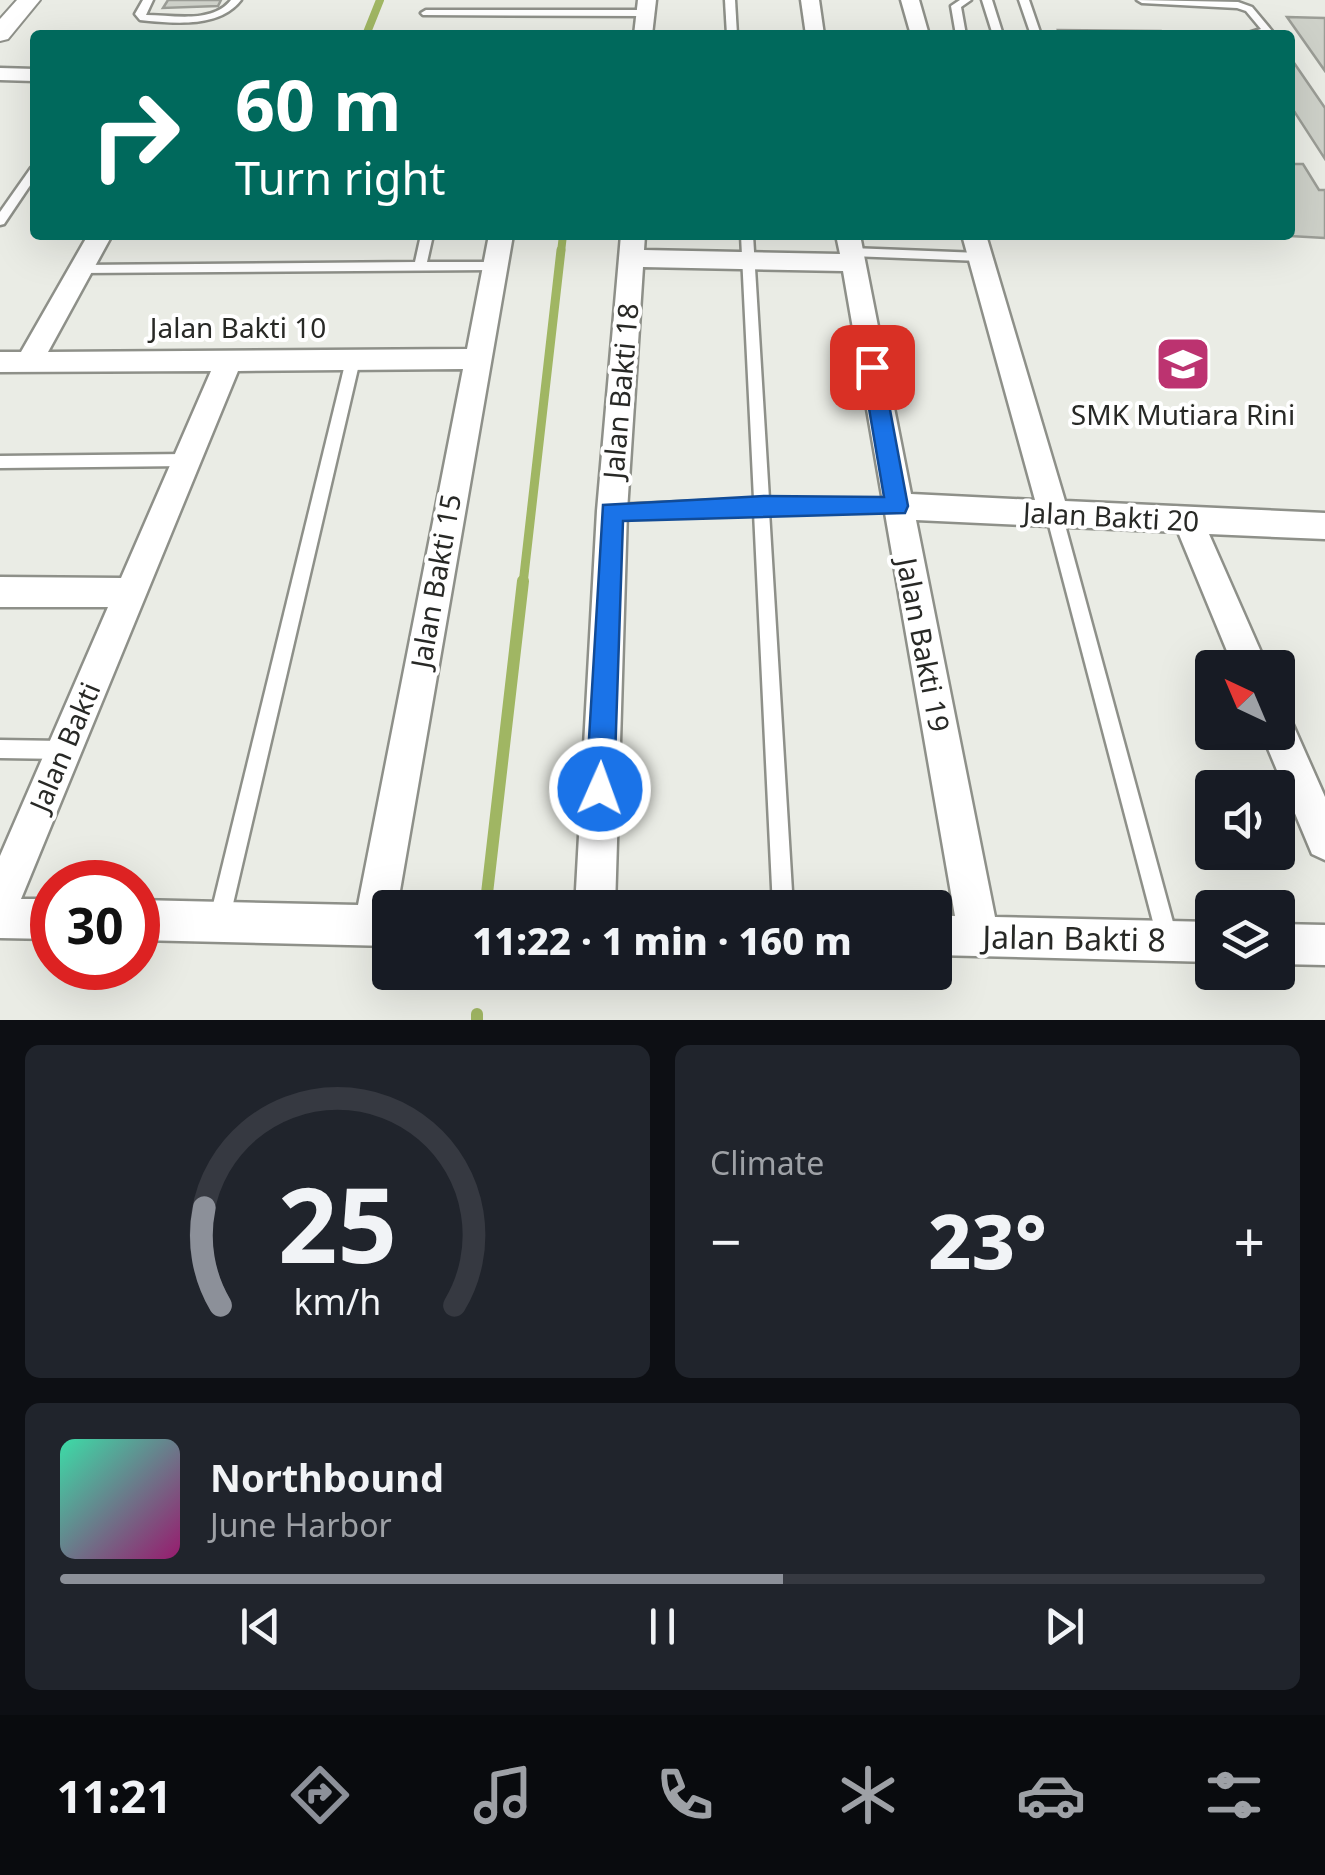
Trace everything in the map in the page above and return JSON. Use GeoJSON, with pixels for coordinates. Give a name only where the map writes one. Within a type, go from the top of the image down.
{"type":"FeatureCollection","features":[{"type":"Feature","properties":{"kind":"street"},"geometry":{"type":"LineString","coordinates":[[0,34],[29,0]]}},
{"type":"Feature","properties":{"kind":"street"},"geometry":{"type":"LineString","coordinates":[[810,0],[815,30]]}},
{"type":"Feature","properties":{"kind":"street"},"geometry":{"type":"LineString","coordinates":[[910,0],[919,30]]}},
{"type":"Feature","properties":{"kind":"street"},"geometry":{"type":"LineString","coordinates":[[1,75],[30,74]]}},
{"type":"Feature","properties":{"kind":"street"},"geometry":{"type":"LineString","coordinates":[[28,362],[97,240]]}},
{"type":"Feature","properties":{"kind":"street"},"geometry":{"type":"LineString","coordinates":[[977,246],[1054,514]]}},
{"type":"Feature","properties":{"kind":"street"},"geometry":{"type":"LineString","coordinates":[[632,247],[749,260],[851,250]]}},
{"type":"Feature","properties":{"kind":"street","name":"Jalan Bakti 18"},"geometry":{"type":"LineString","coordinates":[[596,890],[612,512],[632,247]]}},
{"type":"Feature","properties":{"kind":"street","name":"Jalan Bakti 15"},"geometry":{"type":"LineString","coordinates":[[388,890],[497,250]]}},
{"type":"Feature","properties":{"kind":"street","name":"Jalan Bakti 19"},"geometry":{"type":"LineString","coordinates":[[851,250],[979,936]]}},
{"type":"Feature","properties":{"kind":"street","name":"Jalan Bakti 10"},"geometry":{"type":"LineString","coordinates":[[0,362],[476,359]]}},
{"type":"Feature","properties":{"kind":"street","name":"Jalan Bakti"},"geometry":{"type":"LineString","coordinates":[[0,900],[229,361]]}},
{"type":"Feature","properties":{"kind":"street","name":"Jalan Bakti 20"},"geometry":{"type":"LineString","coordinates":[[897,506],[1325,526]]}},
{"type":"Feature","properties":{"kind":"street"},"geometry":{"type":"LineString","coordinates":[[1188,520],[1243,650]]}},
{"type":"Feature","properties":{"kind":"street"},"geometry":{"type":"LineString","coordinates":[[0,592],[130,593]]}},
{"type":"Feature","properties":{"kind":"street"},"geometry":{"type":"LineString","coordinates":[[1286,750],[1325,841]]}},
{"type":"Feature","properties":{"kind":"street"},"geometry":{"type":"LineString","coordinates":[[0,918],[30,919]]}},
{"type":"Feature","properties":{"kind":"street"},"geometry":{"type":"LineString","coordinates":[[160,920],[372,926]]}},
{"type":"Feature","properties":{"kind":"street","name":"Jalan Bakti 8"},"geometry":{"type":"LineString","coordinates":[[952,935],[1195,942]]}},
{"type":"Feature","properties":{"kind":"street"},"geometry":{"type":"LineString","coordinates":[[1295,944],[1325,945]]}},
{"type":"Feature","properties":{"kind":"lane"},"geometry":{"type":"LineString","coordinates":[[148,0],[140,14],[143,18],[218,16],[236,0]]}},
{"type":"Feature","properties":{"kind":"lane"},"geometry":{"type":"LineString","coordinates":[[730,0],[732,30]]}},
{"type":"Feature","properties":{"kind":"lane"},"geometry":{"type":"LineString","coordinates":[[961,30],[956,6],[966,0]]}},
{"type":"Feature","properties":{"kind":"lane"},"geometry":{"type":"LineString","coordinates":[[987,0],[996,30]]}},
{"type":"Feature","properties":{"kind":"lane"},"geometry":{"type":"LineString","coordinates":[[1024,0],[1034,30]]}},
{"type":"Feature","properties":{"kind":"lane"},"geometry":{"type":"LineString","coordinates":[[1142,0],[1238,5],[1249,9],[1266,30]]}},
{"type":"Feature","properties":{"kind":"lane"},"geometry":{"type":"LineString","coordinates":[[426,13],[646,7]]}},
{"type":"Feature","properties":{"kind":"lane"},"geometry":{"type":"LineString","coordinates":[[0,222],[30,177]]}},
{"type":"Feature","properties":{"kind":"lane"},"geometry":{"type":"LineString","coordinates":[[420,266],[425,240]]}},
{"type":"Feature","properties":{"kind":"lane"},"geometry":{"type":"LineString","coordinates":[[747,240],[782,890]]}},
{"type":"Feature","properties":{"kind":"lane"},"geometry":{"type":"LineString","coordinates":[[851,250],[977,246]]}},
{"type":"Feature","properties":{"kind":"lane"},"geometry":{"type":"LineString","coordinates":[[80,270],[420,266],[497,250]]}},
{"type":"Feature","properties":{"kind":"lane"},"geometry":{"type":"LineString","coordinates":[[219,921],[353,360]]}},
{"type":"Feature","properties":{"kind":"lane"},"geometry":{"type":"LineString","coordinates":[[0,462],[187,460]]}},
{"type":"Feature","properties":{"kind":"lane"},"geometry":{"type":"LineString","coordinates":[[612,512],[764,505],[897,506]]}},
{"type":"Feature","properties":{"kind":"lane"},"geometry":{"type":"LineString","coordinates":[[1054,514],[1168,941]]}},
{"type":"Feature","properties":{"kind":"lane"},"geometry":{"type":"LineString","coordinates":[[0,749],[64,750]]}},
{"type":"Feature","properties":{"kind":"building"},"geometry":{"type":"Polygon","coordinates":[[[168,0],[221,0],[218,6],[163,8],[168,0]]]}},
{"type":"Feature","properties":{"kind":"building"},"geometry":{"type":"Polygon","coordinates":[[[1287,17],[1325,18],[1325,71],[1287,17]]]}},
{"type":"Feature","properties":{"kind":"building"},"geometry":{"type":"Polygon","coordinates":[[[1295,64],[1325,108],[1325,159],[1295,113],[1295,64]]]}},
{"type":"Feature","properties":{"kind":"building"},"geometry":{"type":"Polygon","coordinates":[[[1295,164],[1303,164],[1319,190],[1325,190],[1325,238],[1295,236],[1295,164]]]}},
{"type":"Feature","properties":{"kind":"waterway"},"geometry":{"type":"LineString","coordinates":[[368,30],[380,0]]}},
{"type":"Feature","properties":{"kind":"waterway"},"geometry":{"type":"LineString","coordinates":[[561,252],[562,240]]}},
{"type":"Feature","properties":{"kind":"waterway"},"geometry":{"type":"LineString","coordinates":[[523,584],[561,250]]}},
{"type":"Feature","properties":{"kind":"waterway"},"geometry":{"type":"LineString","coordinates":[[487,890],[523,581]]}},
{"type":"Feature","properties":{"kind":"waterway"},"geometry":{"type":"LineString","coordinates":[[477,1014],[477,1020]]}},
{"type":"Feature","properties":{"kind":"place","name":"SMK Mutiara Rini"},"geometry":{"type":"Point","coordinates":[1183,364]}},
{"type":"Feature","properties":{"kind":"route"},"geometry":{"type":"LineString","coordinates":[[600,789],[612,512],[764,505],[897,506],[872,367]]}}]}
